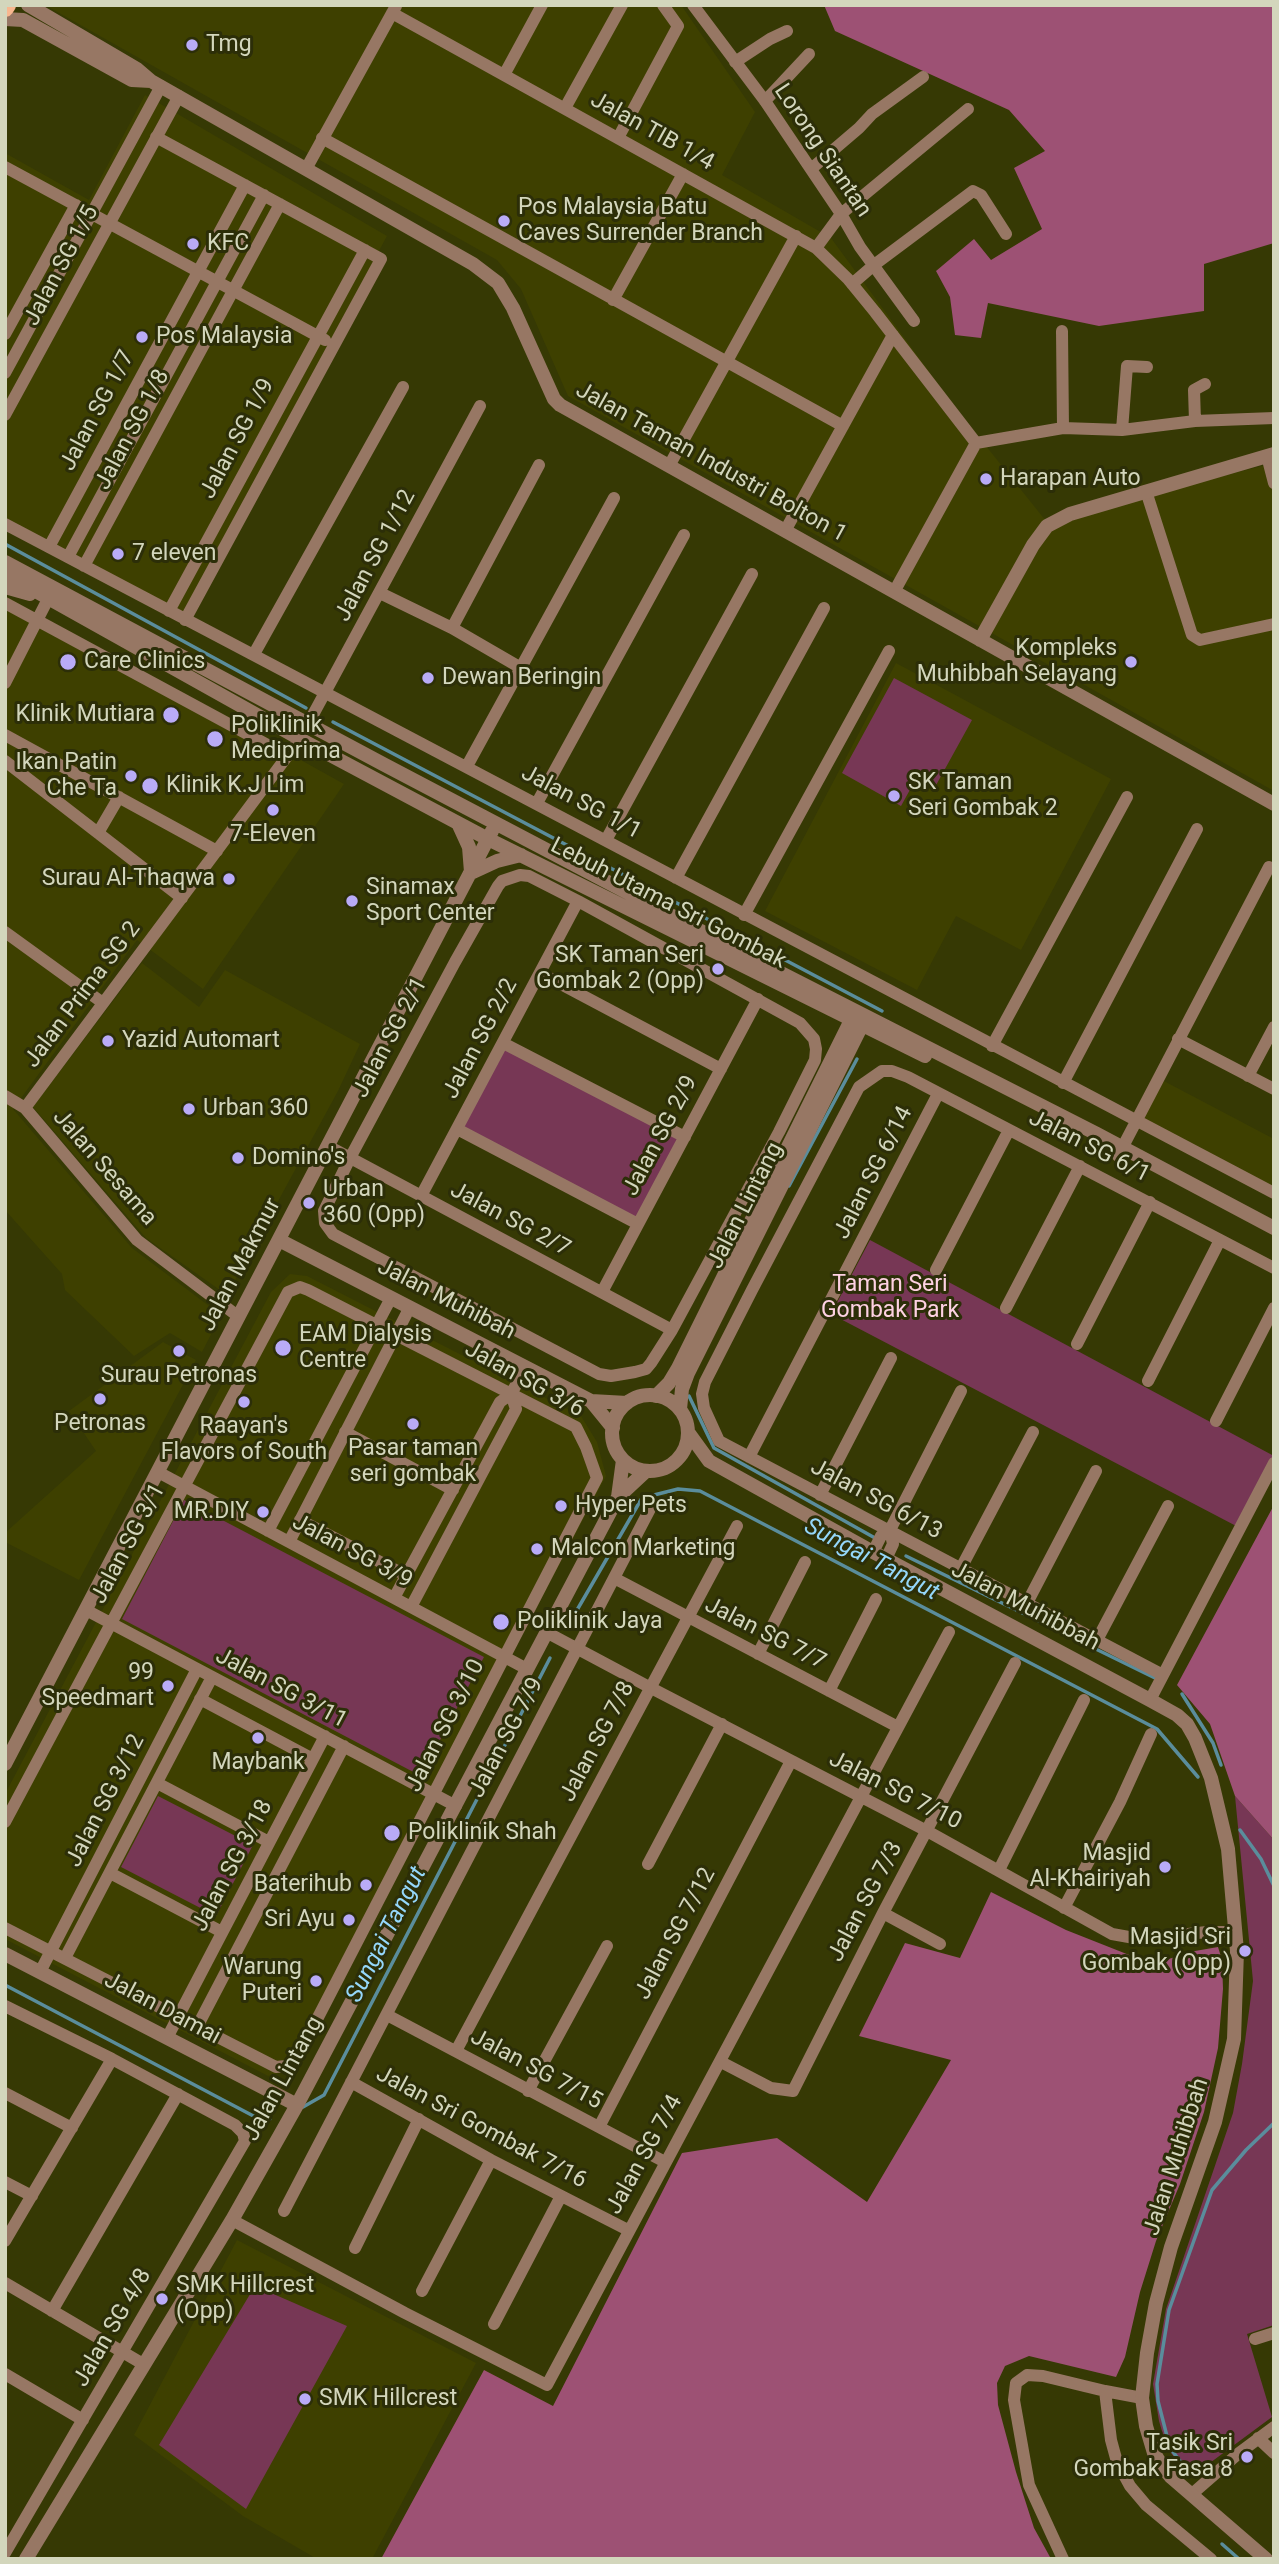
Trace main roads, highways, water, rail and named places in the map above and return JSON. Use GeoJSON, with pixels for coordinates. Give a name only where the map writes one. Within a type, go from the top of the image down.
{"type":"FeatureCollection","features":[{"type":"Feature","properties":{"kind":"waterway"},"geometry":{"type":"LineString","coordinates":[[5,544],[306,708]]}},
{"type":"Feature","properties":{"kind":"waterway"},"geometry":{"type":"LineString","coordinates":[[333,722],[882,1011]]}},
{"type":"Feature","properties":{"kind":"waterway"},"geometry":{"type":"LineString","coordinates":[[789,1186],[857,1059]]}},
{"type":"Feature","properties":{"kind":"waterway"},"geometry":{"type":"LineString","coordinates":[[689,1396],[714,1448],[875,1538]]}},
{"type":"Feature","properties":{"kind":"waterway","name":"Sungai Tangut"},"geometry":{"type":"LineString","coordinates":[[566,1629],[642,1498],[678,1489],[700,1491],[1157,1729],[1198,1777]]}},
{"type":"Feature","properties":{"kind":"waterway"},"geometry":{"type":"LineString","coordinates":[[906,1556],[1157,1679]]}},
{"type":"Feature","properties":{"kind":"waterway","name":"Sungai Tangut"},"geometry":{"type":"LineString","coordinates":[[303,2107],[324,2095],[550,1658]]}},
{"type":"Feature","properties":{"kind":"waterway"},"geometry":{"type":"LineString","coordinates":[[1182,1694],[1213,1743],[1221,1765]]}},
{"type":"Feature","properties":{"kind":"waterway","name":"Sungai Tangut"},"geometry":{"type":"LineString","coordinates":[[1240,1830],[1261,1859],[1274,1886]]}},
{"type":"Feature","properties":{"kind":"waterway","name":"Sungai Tangut"},"geometry":{"type":"LineString","coordinates":[[5,1985],[261,2120],[270,2119]]}},
{"type":"Feature","properties":{"kind":"waterway","name":"Sungai Tangut"},"geometry":{"type":"LineString","coordinates":[[1187,2470],[1170,2448],[1158,2401],[1157,2384],[1169,2310],[1212,2190],[1246,2150],[1274,2123]]}},
{"type":"Feature","properties":{"kind":"waterway","name":"Sungai Tangut"},"geometry":{"type":"LineString","coordinates":[[1222,2544],[1239,2559]]}},
{"type":"Feature","properties":{"kind":"place","name":"Tmg"},"geometry":{"type":"Point","coordinates":[192,45]}},
{"type":"Feature","properties":{"kind":"place","name":"Pos Malaysia Batu Caves Surrender Branch"},"geometry":{"type":"Point","coordinates":[504,221]}},
{"type":"Feature","properties":{"kind":"place","name":"KFC"},"geometry":{"type":"Point","coordinates":[193,244]}},
{"type":"Feature","properties":{"kind":"place","name":"Pos Malaysia"},"geometry":{"type":"Point","coordinates":[142,337]}},
{"type":"Feature","properties":{"kind":"place","name":"Harapan Auto"},"geometry":{"type":"Point","coordinates":[986,479]}},
{"type":"Feature","properties":{"kind":"place","name":"7 eleven"},"geometry":{"type":"Point","coordinates":[118,554]}},
{"type":"Feature","properties":{"kind":"place","name":"Care Clinics"},"geometry":{"type":"Point","coordinates":[68,662]}},
{"type":"Feature","properties":{"kind":"place","name":"Kompleks Muhibbah Selayang"},"geometry":{"type":"Point","coordinates":[1131,662]}},
{"type":"Feature","properties":{"kind":"place","name":"Dewan Beringin"},"geometry":{"type":"Point","coordinates":[428,678]}},
{"type":"Feature","properties":{"kind":"place","name":"Klinik Mutiara"},"geometry":{"type":"Point","coordinates":[171,715]}},
{"type":"Feature","properties":{"kind":"place","name":"Poliklinik Mediprima"},"geometry":{"type":"Point","coordinates":[215,739]}},
{"type":"Feature","properties":{"kind":"place","name":"Ikan Patin Che Ta"},"geometry":{"type":"Point","coordinates":[131,776]}},
{"type":"Feature","properties":{"kind":"place","name":"Klinik K.J Lim"},"geometry":{"type":"Point","coordinates":[150,786]}},
{"type":"Feature","properties":{"kind":"place","name":"SK Taman Seri Gombak 2"},"geometry":{"type":"Point","coordinates":[894,796]}},
{"type":"Feature","properties":{"kind":"place","name":"7-Eleven"},"geometry":{"type":"Point","coordinates":[273,810]}},
{"type":"Feature","properties":{"kind":"place","name":"Surau Al-Thaqwa"},"geometry":{"type":"Point","coordinates":[229,879]}},
{"type":"Feature","properties":{"kind":"place","name":"Sinamax Sport Center"},"geometry":{"type":"Point","coordinates":[352,901]}},
{"type":"Feature","properties":{"kind":"place","name":"SK Taman Seri Gombak 2 (Opp)"},"geometry":{"type":"Point","coordinates":[718,969]}},
{"type":"Feature","properties":{"kind":"place","name":"Yazid Automart"},"geometry":{"type":"Point","coordinates":[108,1041]}},
{"type":"Feature","properties":{"kind":"place","name":"Urban 360"},"geometry":{"type":"Point","coordinates":[189,1109]}},
{"type":"Feature","properties":{"kind":"place","name":"Domino's"},"geometry":{"type":"Point","coordinates":[238,1158]}},
{"type":"Feature","properties":{"kind":"place","name":"Urban 360 (Opp)"},"geometry":{"type":"Point","coordinates":[309,1203]}},
{"type":"Feature","properties":{"kind":"place","name":"EAM Dialysis Centre"},"geometry":{"type":"Point","coordinates":[283,1348]}},
{"type":"Feature","properties":{"kind":"place","name":"Surau Petronas"},"geometry":{"type":"Point","coordinates":[179,1351]}},
{"type":"Feature","properties":{"kind":"place","name":"Petronas"},"geometry":{"type":"Point","coordinates":[100,1399]}},
{"type":"Feature","properties":{"kind":"place","name":"Raayan's Flavors of South"},"geometry":{"type":"Point","coordinates":[244,1402]}},
{"type":"Feature","properties":{"kind":"place","name":"Pasar taman seri gombak"},"geometry":{"type":"Point","coordinates":[413,1424]}},
{"type":"Feature","properties":{"kind":"place","name":"Hyper Pets"},"geometry":{"type":"Point","coordinates":[561,1506]}},
{"type":"Feature","properties":{"kind":"place","name":"MR.DIY"},"geometry":{"type":"Point","coordinates":[263,1512]}},
{"type":"Feature","properties":{"kind":"place","name":"Malcon Marketing"},"geometry":{"type":"Point","coordinates":[537,1549]}},
{"type":"Feature","properties":{"kind":"place","name":"Poliklinik Jaya"},"geometry":{"type":"Point","coordinates":[501,1622]}},
{"type":"Feature","properties":{"kind":"place","name":"99 Speedmart"},"geometry":{"type":"Point","coordinates":[168,1686]}},
{"type":"Feature","properties":{"kind":"place","name":"Maybank"},"geometry":{"type":"Point","coordinates":[258,1738]}},
{"type":"Feature","properties":{"kind":"place","name":"Poliklinik Shah"},"geometry":{"type":"Point","coordinates":[392,1833]}},
{"type":"Feature","properties":{"kind":"place","name":"Masjid Al-Khairiyah"},"geometry":{"type":"Point","coordinates":[1165,1867]}},
{"type":"Feature","properties":{"kind":"place","name":"Baterihub"},"geometry":{"type":"Point","coordinates":[366,1885]}},
{"type":"Feature","properties":{"kind":"place","name":"Sri Ayu"},"geometry":{"type":"Point","coordinates":[349,1920]}},
{"type":"Feature","properties":{"kind":"place","name":"Masjid Sri Gombak (Opp)"},"geometry":{"type":"Point","coordinates":[1245,1951]}},
{"type":"Feature","properties":{"kind":"place","name":"Warung Puteri"},"geometry":{"type":"Point","coordinates":[316,1981]}},
{"type":"Feature","properties":{"kind":"place","name":"SMK Hillcrest (Opp)"},"geometry":{"type":"Point","coordinates":[162,2299]}},
{"type":"Feature","properties":{"kind":"place","name":"SMK Hillcrest"},"geometry":{"type":"Point","coordinates":[305,2399]}},
{"type":"Feature","properties":{"kind":"place","name":"Tasik Sri Gombak Fasa 8"},"geometry":{"type":"Point","coordinates":[1247,2457]}},
{"type":"Feature","properties":{"kind":"park label","name":"Taman Seri Gombak Park"},"geometry":{"type":"Point","coordinates":[890,1298]}}]}
